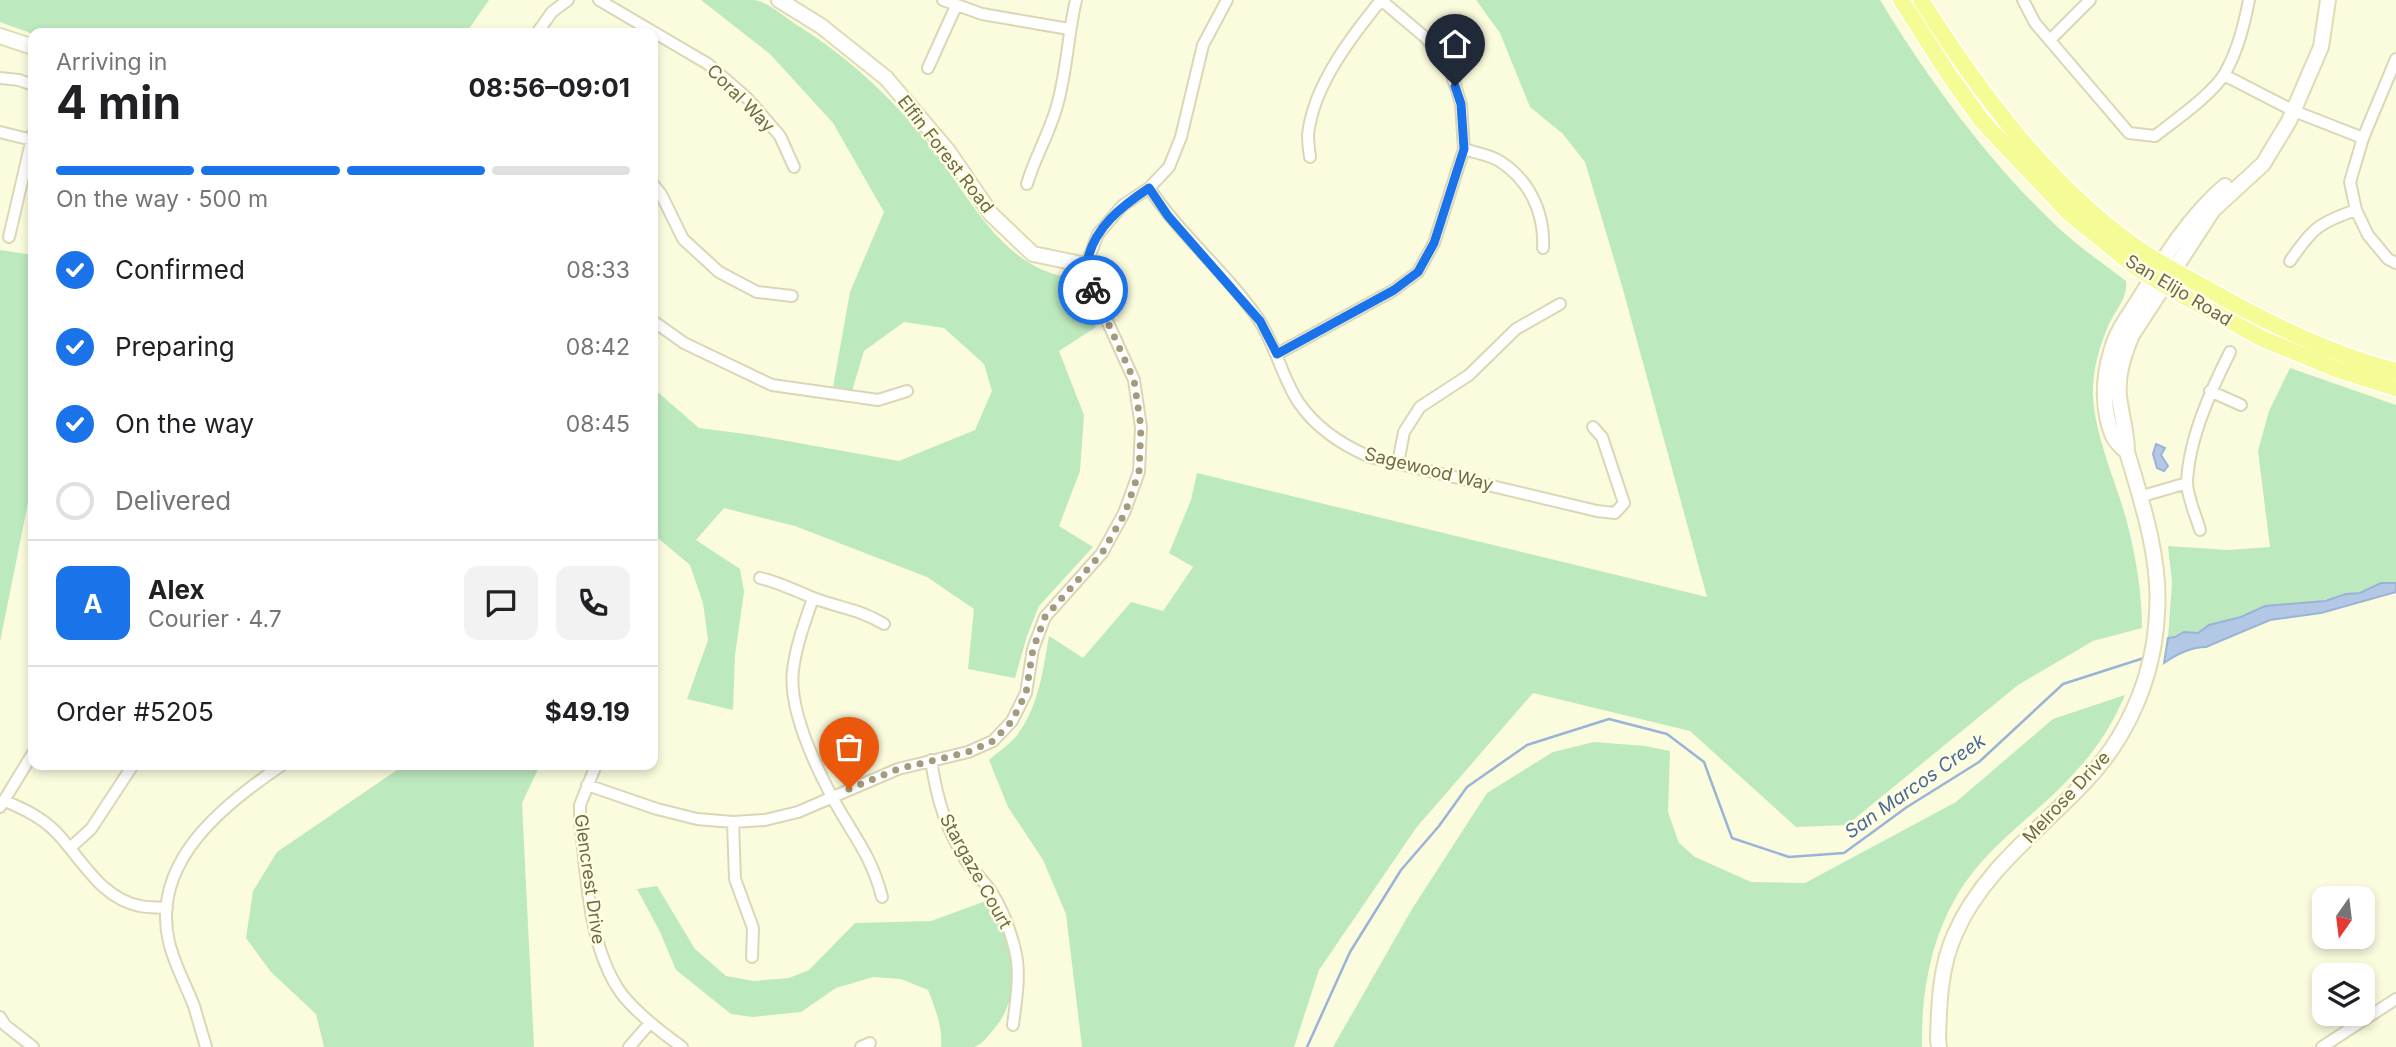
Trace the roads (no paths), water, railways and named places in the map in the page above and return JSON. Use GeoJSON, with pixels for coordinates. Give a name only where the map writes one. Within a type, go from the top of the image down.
{"type":"FeatureCollection","features":[{"type":"Feature","properties":{"kind":"main road","name":"San Elijo Road"},"geometry":{"type":"LineString","coordinates":[[1901,0],[1948,75],[1982,121],[2069,213],[2138,269],[2263,339],[2347,373],[2396,388]]}},
{"type":"Feature","properties":{"kind":"main road","name":"San Elijo Road"},"geometry":{"type":"LineString","coordinates":[[1921,0],[1960,62],[2019,137],[2080,201],[2146,254],[2276,326],[2344,354],[2396,371]]}},
{"type":"Feature","properties":{"kind":"street"},"geometry":{"type":"LineString","coordinates":[[541,28],[552,12],[568,0]]}},
{"type":"Feature","properties":{"kind":"street","name":"Coral Way"},"geometry":{"type":"LineString","coordinates":[[599,0],[647,28]]}},
{"type":"Feature","properties":{"kind":"street","name":"Elfin Forest Road"},"geometry":{"type":"LineString","coordinates":[[779,0],[821,26],[886,78],[948,151],[991,214],[1032,254],[1086,265]]}},
{"type":"Feature","properties":{"kind":"street"},"geometry":{"type":"LineString","coordinates":[[943,0],[1012,21],[1069,29]]}},
{"type":"Feature","properties":{"kind":"street"},"geometry":{"type":"LineString","coordinates":[[1027,184],[1034,159],[1058,104],[1076,0]]}},
{"type":"Feature","properties":{"kind":"street"},"geometry":{"type":"LineString","coordinates":[[587,785],[657,809],[697,819],[733,822],[765,820],[797,812],[898,769],[968,752],[993,741],[1012,721],[1026,693],[1033,649],[1045,617],[1102,553],[1125,513],[1139,472],[1141,427],[1134,380],[1094,292],[1086,265],[1098,234],[1122,205],[1149,188],[1168,167],[1181,137],[1203,45],[1227,0]]}},
{"type":"Feature","properties":{"kind":"street"},"geometry":{"type":"LineString","coordinates":[[1277,354],[1394,290],[1418,272],[1434,243],[1464,149],[1461,104],[1450,69],[1426,38],[1381,0],[1351,36],[1329,74],[1315,108],[1308,135],[1310,158]]}},
{"type":"Feature","properties":{"kind":"street"},"geometry":{"type":"LineString","coordinates":[[2023,0],[2035,23],[2129,133],[2155,136],[2224,75],[2243,31],[2249,0]]}},
{"type":"Feature","properties":{"kind":"street"},"geometry":{"type":"LineString","coordinates":[[2050,40],[2090,0]]}},
{"type":"Feature","properties":{"kind":"street"},"geometry":{"type":"LineString","coordinates":[[2168,266],[2213,210],[2263,164],[2294,111],[2321,47],[2328,0]]}},
{"type":"Feature","properties":{"kind":"street"},"geometry":{"type":"LineString","coordinates":[[928,68],[956,6]]}},
{"type":"Feature","properties":{"kind":"street","name":"Coral Way"},"geometry":{"type":"LineString","coordinates":[[658,35],[708,64],[747,98],[780,136],[794,167]]}},
{"type":"Feature","properties":{"kind":"street"},"geometry":{"type":"LineString","coordinates":[[0,36],[28,45]]}},
{"type":"Feature","properties":{"kind":"street"},"geometry":{"type":"LineString","coordinates":[[2396,59],[2363,138],[2350,182],[2356,210],[2368,235],[2388,259],[2396,263]]}},
{"type":"Feature","properties":{"kind":"street"},"geometry":{"type":"LineString","coordinates":[[2224,75],[2294,111],[2363,138]]}},
{"type":"Feature","properties":{"kind":"street"},"geometry":{"type":"LineString","coordinates":[[0,78],[28,83]]}},
{"type":"Feature","properties":{"kind":"street"},"geometry":{"type":"LineString","coordinates":[[0,132],[28,136]]}},
{"type":"Feature","properties":{"kind":"street","name":"Melrose Drive"},"geometry":{"type":"LineString","coordinates":[[1939,1047],[1940,987],[1954,934],[1986,882],[2084,784],[2117,743],[2143,688],[2158,612],[2155,570],[2127,452],[2127,434],[2119,393],[2124,354],[2158,281],[2202,206],[2274,145]]}},
{"type":"Feature","properties":{"kind":"street"},"geometry":{"type":"LineString","coordinates":[[1464,149],[1500,160],[1522,180],[1536,204],[1544,230],[1543,248]]}},
{"type":"Feature","properties":{"kind":"street"},"geometry":{"type":"LineString","coordinates":[[9,237],[28,153]]}},
{"type":"Feature","properties":{"kind":"street","name":"Sagewood Way"},"geometry":{"type":"LineString","coordinates":[[1149,188],[1168,216],[1260,321],[1298,401],[1319,427],[1345,446],[1370,457],[1615,513],[1624,503],[1602,437],[1593,427]]}},
{"type":"Feature","properties":{"kind":"street"},"geometry":{"type":"LineString","coordinates":[[658,190],[683,239],[719,272],[757,292],[792,296]]}},
{"type":"Feature","properties":{"kind":"street"},"geometry":{"type":"LineString","coordinates":[[0,208],[14,211]]}},
{"type":"Feature","properties":{"kind":"street"},"geometry":{"type":"LineString","coordinates":[[2290,261],[2310,232],[2327,219],[2356,210]]}},
{"type":"Feature","properties":{"kind":"street"},"geometry":{"type":"LineString","coordinates":[[1398,463],[1404,432],[1420,407],[1469,375],[1516,329],[1560,304]]}},
{"type":"Feature","properties":{"kind":"street"},"geometry":{"type":"LineString","coordinates":[[658,325],[684,343],[772,385],[878,400],[907,391]]}},
{"type":"Feature","properties":{"kind":"street"},"geometry":{"type":"LineString","coordinates":[[2200,530],[2187,484],[2194,445],[2210,391],[2230,352]]}},
{"type":"Feature","properties":{"kind":"street"},"geometry":{"type":"LineString","coordinates":[[2210,391],[2241,405]]}},
{"type":"Feature","properties":{"kind":"street"},"geometry":{"type":"LineString","coordinates":[[2139,497],[2187,484]]}},
{"type":"Feature","properties":{"kind":"street"},"geometry":{"type":"LineString","coordinates":[[760,578],[778,582],[813,598],[863,611],[884,624]]}},
{"type":"Feature","properties":{"kind":"street"},"geometry":{"type":"LineString","coordinates":[[813,598],[798,639],[792,673],[795,704],[805,736],[832,797],[876,872],[882,897]]}},
{"type":"Feature","properties":{"kind":"street","name":"Stargaze Court"},"geometry":{"type":"LineString","coordinates":[[931,760],[937,800],[951,832],[1008,923],[1016,953],[1017,986],[1013,1025]]}},
{"type":"Feature","properties":{"kind":"street"},"geometry":{"type":"LineString","coordinates":[[28,761],[2,804],[33,814],[54,830],[112,895],[138,906],[167,908]]}},
{"type":"Feature","properties":{"kind":"street"},"geometry":{"type":"LineString","coordinates":[[70,848],[91,829],[130,770]]}},
{"type":"Feature","properties":{"kind":"street"},"geometry":{"type":"LineString","coordinates":[[206,1047],[168,940],[169,887],[181,859],[209,822],[245,790],[275,770]]}},
{"type":"Feature","properties":{"kind":"street","name":"Glencrest Drive"},"geometry":{"type":"LineString","coordinates":[[594,770],[580,805],[580,821],[597,942],[608,971],[622,995],[650,1023],[682,1047]]}},
{"type":"Feature","properties":{"kind":"street"},"geometry":{"type":"LineString","coordinates":[[733,822],[735,879],[753,928],[752,957]]}},
{"type":"Feature","properties":{"kind":"street"},"geometry":{"type":"LineString","coordinates":[[2322,1047],[2396,999]]}},
{"type":"Feature","properties":{"kind":"street"},"geometry":{"type":"LineString","coordinates":[[0,1017],[5,1025],[33,1047]]}},
{"type":"Feature","properties":{"kind":"street"},"geometry":{"type":"LineString","coordinates":[[629,1047],[650,1023]]}},
{"type":"Feature","properties":{"kind":"water"},"geometry":{"type":"Polygon","coordinates":[[[2156,444],[2165,448],[2161,455],[2168,466],[2164,471],[2157,468],[2153,454],[2156,444]]]}},
{"type":"Feature","properties":{"kind":"water"},"geometry":{"type":"Polygon","coordinates":[[[2381,583],[2396,583],[2396,592],[2321,613],[2270,620],[2206,647],[2184,652],[2164,663],[2168,638],[2184,632],[2198,633],[2209,625],[2241,617],[2265,606],[2325,601],[2346,594],[2360,593],[2381,583]]]}},
{"type":"Feature","properties":{"kind":"waterway","name":"San Marcos Creek"},"geometry":{"type":"LineString","coordinates":[[1307,1047],[1350,952],[1401,870],[1439,826],[1467,787],[1527,745],[1609,719],[1667,734],[1704,762],[1732,838],[1789,857],[1844,853],[1907,807],[1979,762],[2063,684],[2147,657]]}}]}
